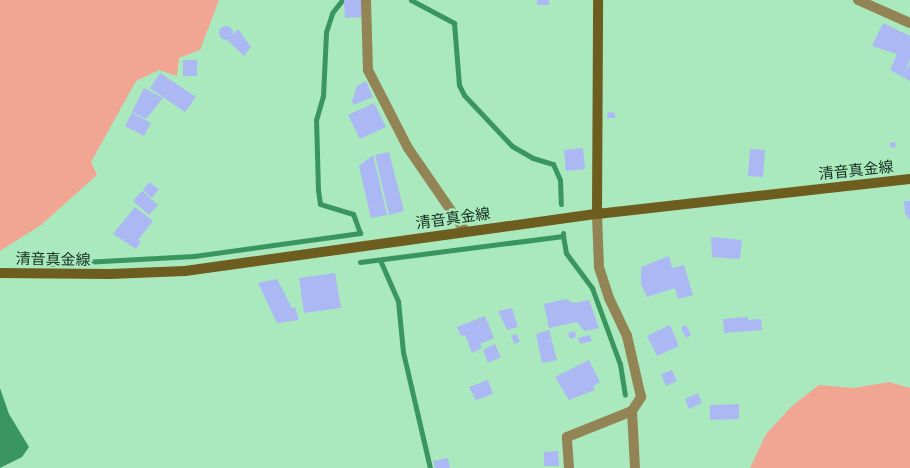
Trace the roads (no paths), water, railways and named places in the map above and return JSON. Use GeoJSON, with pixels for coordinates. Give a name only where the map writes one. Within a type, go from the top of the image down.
{"type":"FeatureCollection","features":[{"type":"Feature","properties":{"kind":"main road"},"geometry":{"type":"LineString","coordinates":[[597,214],[598,0]]}},
{"type":"Feature","properties":{"kind":"main road","name":"清音真金線"},"geometry":{"type":"LineString","coordinates":[[0,273],[110,274],[185,271],[466,230],[910,179]]}},
{"type":"Feature","properties":{"kind":"street"},"geometry":{"type":"LineString","coordinates":[[366,0],[368,70],[408,148],[466,230]]}},
{"type":"Feature","properties":{"kind":"street"},"geometry":{"type":"LineString","coordinates":[[858,0],[910,23]]}},
{"type":"Feature","properties":{"kind":"street"},"geometry":{"type":"LineString","coordinates":[[569,468],[567,437],[632,411],[641,397],[627,336],[608,298],[600,267],[597,214]]}},
{"type":"Feature","properties":{"kind":"street"},"geometry":{"type":"LineString","coordinates":[[632,411],[635,468]]}},
{"type":"Feature","properties":{"kind":"waterway"},"geometry":{"type":"LineString","coordinates":[[47,264],[194,256],[360,233],[353,214],[320,204],[318,190],[316,120],[323,96],[326,32],[332,13],[342,0]]}},
{"type":"Feature","properties":{"kind":"waterway"},"geometry":{"type":"LineString","coordinates":[[411,0],[454,23],[459,85],[464,95],[512,146],[533,158],[553,164],[560,180],[561,204]]}},
{"type":"Feature","properties":{"kind":"waterway"},"geometry":{"type":"LineString","coordinates":[[360,262],[563,236],[563,233]]}},
{"type":"Feature","properties":{"kind":"waterway"},"geometry":{"type":"LineString","coordinates":[[563,236],[566,253],[592,288],[620,364],[625,395]]}},
{"type":"Feature","properties":{"kind":"waterway"},"geometry":{"type":"LineString","coordinates":[[380,260],[398,301],[403,352],[430,468]]}}]}
